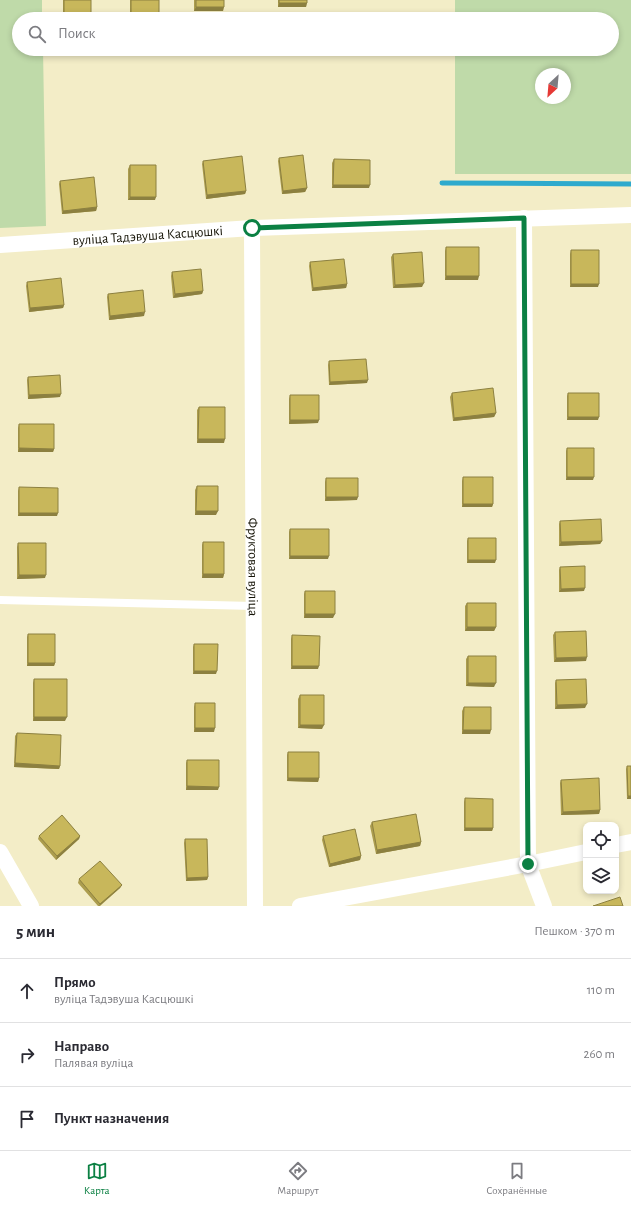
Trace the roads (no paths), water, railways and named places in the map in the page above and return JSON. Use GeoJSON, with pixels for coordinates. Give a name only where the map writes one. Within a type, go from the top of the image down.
{"type":"FeatureCollection","features":[{"type":"Feature","properties":{"kind":"street","name":"вуліца Тадэвуша Касцюшкі"},"geometry":{"type":"LineString","coordinates":[[0,245],[252,228],[631,215]]}},
{"type":"Feature","properties":{"kind":"street"},"geometry":{"type":"LineString","coordinates":[[524,218],[528,864],[544,906]]}},
{"type":"Feature","properties":{"kind":"street","name":"Фруктовая вуліца"},"geometry":{"type":"LineString","coordinates":[[252,228],[255,906]]}},
{"type":"Feature","properties":{"kind":"street"},"geometry":{"type":"LineString","coordinates":[[619,844],[631,842]]}},
{"type":"Feature","properties":{"kind":"street"},"geometry":{"type":"LineString","coordinates":[[0,852],[32,906]]}},
{"type":"Feature","properties":{"kind":"street"},"geometry":{"type":"LineString","coordinates":[[300,906],[583,853]]}},
{"type":"Feature","properties":{"kind":"lane"},"geometry":{"type":"LineString","coordinates":[[0,600],[254,606]]}},
{"type":"Feature","properties":{"kind":"waterway"},"geometry":{"type":"LineString","coordinates":[[442,183],[631,184]]}}]}
